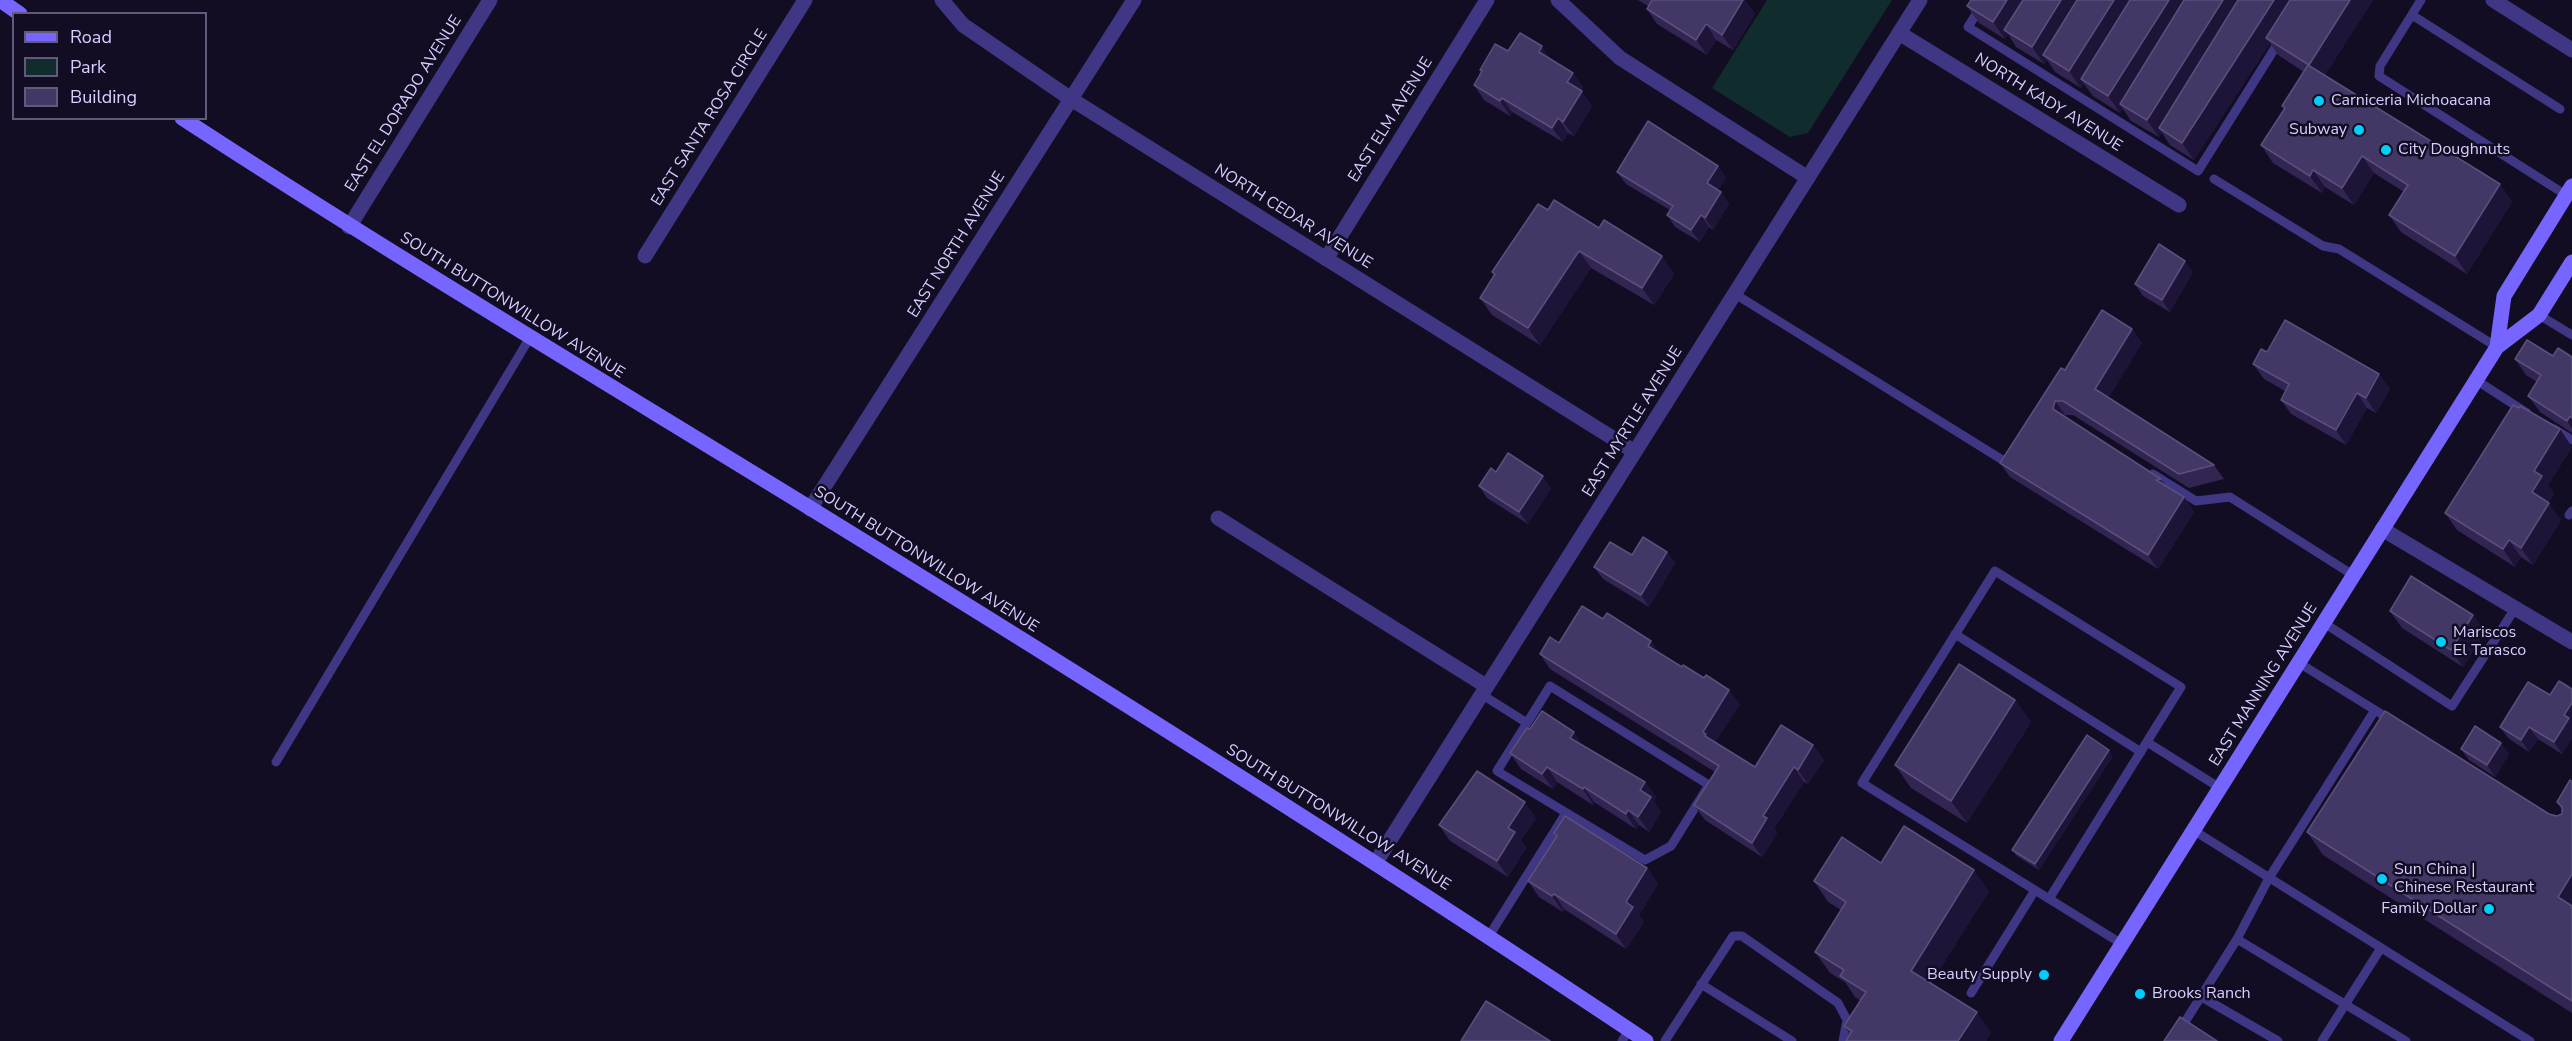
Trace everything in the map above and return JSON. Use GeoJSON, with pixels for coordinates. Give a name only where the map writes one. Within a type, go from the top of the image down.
{"type":"FeatureCollection","features":[{"type":"Feature","properties":{"kind":"street"},"geometry":{"type":"LineString","coordinates":[[0,0],[17,12]]}},
{"type":"Feature","properties":{"kind":"street","name":"EAST EL DORADO AVENUE"},"geometry":{"type":"LineString","coordinates":[[350,227],[490,0]]}},
{"type":"Feature","properties":{"kind":"street","name":"EAST SANTA ROSA CIRCLE"},"geometry":{"type":"LineString","coordinates":[[645,255],[805,0]]}},
{"type":"Feature","properties":{"kind":"street","name":"NORTH CEDAR AVENUE"},"geometry":{"type":"LineString","coordinates":[[942,0],[963,25],[1071,99],[1635,452]]}},
{"type":"Feature","properties":{"kind":"street","name":"EAST NORTH AVENUE"},"geometry":{"type":"LineString","coordinates":[[810,509],[1134,0]]}},
{"type":"Feature","properties":{"kind":"street","name":"EAST ELM AVENUE"},"geometry":{"type":"LineString","coordinates":[[1326,260],[1487,0]]}},
{"type":"Feature","properties":{"kind":"street"},"geometry":{"type":"LineString","coordinates":[[1558,0],[1620,58],[1808,178]]}},
{"type":"Feature","properties":{"kind":"street","name":"EAST MYRTLE AVENUE"},"geometry":{"type":"LineString","coordinates":[[1376,862],[1920,0]]}},
{"type":"Feature","properties":{"kind":"street"},"geometry":{"type":"LineString","coordinates":[[2493,0],[2572,50]]}},
{"type":"Feature","properties":{"kind":"street","name":"NORTH KADY AVENUE"},"geometry":{"type":"LineString","coordinates":[[1899,33],[2179,205]]}},
{"type":"Feature","properties":{"kind":"street","name":"SOUTH BUTTONWILLOW AVENUE"},"geometry":{"type":"LineString","coordinates":[[185,120],[529,339],[810,509],[1376,862],[1489,936],[1626,1035],[1646,1041]]}},
{"type":"Feature","properties":{"kind":"street","name":"EAST MANNING AVENUE"},"geometry":{"type":"LineString","coordinates":[[2497,347],[2504,296],[2569,191]]}},
{"type":"Feature","properties":{"kind":"street","name":"EAST MANNING AVENUE"},"geometry":{"type":"LineString","coordinates":[[2061,1041],[2497,347],[2539,315],[2572,262]]}},
{"type":"Feature","properties":{"kind":"street"},"geometry":{"type":"LineString","coordinates":[[1218,518],[1484,690]]}},
{"type":"Feature","properties":{"kind":"street"},"geometry":{"type":"LineString","coordinates":[[2382,529],[2572,642]]}},
{"type":"Feature","properties":{"kind":"lane"},"geometry":{"type":"LineString","coordinates":[[1985,0],[1968,27],[2198,171],[2286,30]]}},
{"type":"Feature","properties":{"kind":"lane"},"geometry":{"type":"LineString","coordinates":[[2421,0],[2380,66],[2378,71],[2382,80],[2569,191]]}},
{"type":"Feature","properties":{"kind":"lane"},"geometry":{"type":"LineString","coordinates":[[2412,15],[2560,109]]}},
{"type":"Feature","properties":{"kind":"lane"},"geometry":{"type":"LineString","coordinates":[[2006,50],[2012,40]]}},
{"type":"Feature","properties":{"kind":"lane"},"geometry":{"type":"LineString","coordinates":[[2045,75],[2050,66]]}},
{"type":"Feature","properties":{"kind":"lane"},"geometry":{"type":"LineString","coordinates":[[2083,98],[2089,89]]}},
{"type":"Feature","properties":{"kind":"lane"},"geometry":{"type":"LineString","coordinates":[[2122,123],[2128,114]]}},
{"type":"Feature","properties":{"kind":"lane"},"geometry":{"type":"LineString","coordinates":[[2161,147],[2167,138]]}},
{"type":"Feature","properties":{"kind":"lane"},"geometry":{"type":"LineString","coordinates":[[2214,179],[2323,246],[2339,249],[2497,347]]}},
{"type":"Feature","properties":{"kind":"lane"},"geometry":{"type":"LineString","coordinates":[[1735,294],[2009,464]]}},
{"type":"Feature","properties":{"kind":"lane"},"geometry":{"type":"LineString","coordinates":[[2539,315],[2572,335]]}},
{"type":"Feature","properties":{"kind":"lane"},"geometry":{"type":"LineString","coordinates":[[276,762],[529,339]]}},
{"type":"Feature","properties":{"kind":"lane"},"geometry":{"type":"LineString","coordinates":[[2476,380],[2535,417]]}},
{"type":"Feature","properties":{"kind":"lane"},"geometry":{"type":"LineString","coordinates":[[2544,423],[2572,440]]}},
{"type":"Feature","properties":{"kind":"lane"},"geometry":{"type":"LineString","coordinates":[[2147,471],[2196,501],[2230,497],[2354,575]]}},
{"type":"Feature","properties":{"kind":"lane"},"geometry":{"type":"LineString","coordinates":[[2049,899],[2181,687],[1995,571],[1862,783],[2049,899],[2122,944]]}},
{"type":"Feature","properties":{"kind":"lane"},"geometry":{"type":"LineString","coordinates":[[2324,623],[2452,706],[2516,608]]}},
{"type":"Feature","properties":{"kind":"lane"},"geometry":{"type":"LineString","coordinates":[[1955,634],[2140,752]]}},
{"type":"Feature","properties":{"kind":"lane"},"geometry":{"type":"LineString","coordinates":[[2299,663],[2404,728]]}},
{"type":"Feature","properties":{"kind":"lane"},"geometry":{"type":"LineString","coordinates":[[1550,686],[1708,785],[1671,846],[1645,860],[1497,771],[1527,723],[1550,686]]}},
{"type":"Feature","properties":{"kind":"lane"},"geometry":{"type":"LineString","coordinates":[[1484,690],[1527,723]]}},
{"type":"Feature","properties":{"kind":"lane"},"geometry":{"type":"LineString","coordinates":[[2173,1041],[2237,939],[2269,878],[2375,710]]}},
{"type":"Feature","properties":{"kind":"lane"},"geometry":{"type":"LineString","coordinates":[[2146,742],[2220,788]]}},
{"type":"Feature","properties":{"kind":"lane"},"geometry":{"type":"LineString","coordinates":[[1489,936],[1566,813]]}},
{"type":"Feature","properties":{"kind":"lane"},"geometry":{"type":"LineString","coordinates":[[2193,830],[2530,1041]]}},
{"type":"Feature","properties":{"kind":"lane"},"geometry":{"type":"LineString","coordinates":[[1971,993],[2035,890]]}},
{"type":"Feature","properties":{"kind":"lane"},"geometry":{"type":"LineString","coordinates":[[1665,1041],[1733,936],[1742,936],[1838,1003],[1847,1020],[1843,1041]]}},
{"type":"Feature","properties":{"kind":"lane"},"geometry":{"type":"LineString","coordinates":[[2237,939],[2406,1041]]}},
{"type":"Feature","properties":{"kind":"lane"},"geometry":{"type":"LineString","coordinates":[[2322,1041],[2381,948]]}},
{"type":"Feature","properties":{"kind":"lane"},"geometry":{"type":"LineString","coordinates":[[1701,984],[1792,1041]]}},
{"type":"Feature","properties":{"kind":"lane"},"geometry":{"type":"LineString","coordinates":[[2200,996],[2278,1041]]}},
{"type":"Feature","properties":{"kind":"green space"},"geometry":{"type":"Polygon","coordinates":[[[1767,0],[1892,0],[1808,133],[1790,137],[1712,88],[1767,0]]]}},
{"type":"Feature","properties":{"kind":"building"},"geometry":{"type":"Polygon","coordinates":[[[1652,0],[1743,0],[1722,35],[1706,24],[1696,40],[1647,9],[1652,0]]]}},
{"type":"Feature","properties":{"kind":"building"},"geometry":{"type":"Polygon","coordinates":[[[1971,0],[2007,0],[1993,22],[1967,6],[1971,0]]]}},
{"type":"Feature","properties":{"kind":"building"},"geometry":{"type":"Polygon","coordinates":[[[2023,0],[2061,0],[2032,47],[2004,30],[2023,0]]]}},
{"type":"Feature","properties":{"kind":"building"},"geometry":{"type":"Polygon","coordinates":[[[2077,0],[2114,0],[2069,71],[2043,55],[2077,0]]]}},
{"type":"Feature","properties":{"kind":"building"},"geometry":{"type":"Polygon","coordinates":[[[2130,0],[2169,0],[2108,96],[2081,79],[2130,0]]]}},
{"type":"Feature","properties":{"kind":"building"},"geometry":{"type":"Polygon","coordinates":[[[2184,0],[2223,0],[2147,120],[2120,104],[2184,0]]]}},
{"type":"Feature","properties":{"kind":"building"},"geometry":{"type":"Polygon","coordinates":[[[2238,0],[2274,0],[2182,143],[2159,128],[2238,0]]]}},
{"type":"Feature","properties":{"kind":"building"},"geometry":{"type":"Polygon","coordinates":[[[2290,0],[2350,0],[2309,65],[2266,38],[2290,0]]]}},
{"type":"Feature","properties":{"kind":"building"},"geometry":{"type":"Polygon","coordinates":[[[1520,33],[1542,46],[1539,52],[1573,73],[1567,82],[1582,91],[1563,122],[1558,118],[1552,128],[1502,98],[1500,101],[1474,85],[1495,44],[1508,51],[1520,33]]]}},
{"type":"Feature","properties":{"kind":"building"},"geometry":{"type":"Polygon","coordinates":[[[2308,65],[2500,184],[2455,256],[2389,215],[2408,185],[2362,156],[2342,188],[2313,170],[2310,176],[2261,145],[2285,108],[2282,106],[2308,65]]]}},
{"type":"Feature","properties":{"kind":"building"},"geometry":{"type":"Polygon","coordinates":[[[1648,121],[1718,166],[1707,183],[1721,192],[1705,218],[1701,215],[1691,230],[1667,215],[1673,206],[1617,172],[1648,121]]]}},
{"type":"Feature","properties":{"kind":"building"},"geometry":{"type":"Polygon","coordinates":[[[1554,200],[1599,228],[1604,220],[1662,256],[1642,288],[1579,251],[1528,328],[1480,298],[1495,274],[1492,272],[1538,204],[1548,210],[1554,200]]]}},
{"type":"Feature","properties":{"kind":"building"},"geometry":{"type":"Polygon","coordinates":[[[2159,244],[2185,261],[2162,300],[2135,284],[2159,244]]]}},
{"type":"Feature","properties":{"kind":"building"},"geometry":{"type":"Polygon","coordinates":[[[2102,310],[2132,329],[2095,389],[2214,465],[2179,474],[2063,401],[2055,401],[2053,409],[2161,479],[2156,480],[2184,497],[2148,555],[2000,463],[2061,368],[2065,370],[2102,310]]]}},
{"type":"Feature","properties":{"kind":"building"},"geometry":{"type":"Polygon","coordinates":[[[2285,320],[2379,374],[2366,398],[2357,393],[2336,430],[2281,400],[2289,384],[2253,364],[2261,349],[2267,352],[2285,320]]]}},
{"type":"Feature","properties":{"kind":"building"},"geometry":{"type":"Polygon","coordinates":[[[2527,340],[2553,356],[2558,348],[2572,357],[2572,418],[2570,416],[2567,421],[2528,396],[2541,375],[2515,359],[2527,340]]]}},
{"type":"Feature","properties":{"kind":"building"},"geometry":{"type":"Polygon","coordinates":[[[2513,405],[2519,408],[2520,406],[2560,429],[2534,471],[2542,476],[2532,492],[2549,503],[2521,548],[2509,540],[2503,549],[2445,513],[2513,405]]]}},
{"type":"Feature","properties":{"kind":"building"},"geometry":{"type":"Polygon","coordinates":[[[1508,453],[1543,476],[1519,512],[1479,486],[1491,468],[1496,472],[1508,453]]]}},
{"type":"Feature","properties":{"kind":"building"},"geometry":{"type":"Polygon","coordinates":[[[1643,537],[1667,552],[1641,595],[1594,567],[1610,542],[1632,555],[1643,537]]]}},
{"type":"Feature","properties":{"kind":"building"},"geometry":{"type":"Polygon","coordinates":[[[2411,576],[2473,615],[2451,650],[2390,611],[2411,576]]]}},
{"type":"Feature","properties":{"kind":"building"},"geometry":{"type":"Polygon","coordinates":[[[1582,606],[1603,619],[1607,613],[1651,641],[1648,646],[1682,667],[1683,665],[1704,678],[1706,675],[1729,690],[1703,732],[1705,736],[1755,767],[1781,725],[1813,745],[1798,770],[1794,767],[1763,816],[1767,818],[1752,843],[1694,805],[1719,766],[1540,654],[1550,637],[1559,643],[1582,606]]]}},
{"type":"Feature","properties":{"kind":"building"},"geometry":{"type":"Polygon","coordinates":[[[1959,664],[2015,700],[1951,801],[1895,765],[1959,664]]]}},
{"type":"Feature","properties":{"kind":"building"},"geometry":{"type":"Polygon","coordinates":[[[2559,681],[2572,689],[2572,703],[2564,715],[2569,718],[2554,742],[2529,727],[2521,740],[2500,727],[2528,682],[2550,695],[2559,681]]]}},
{"type":"Feature","properties":{"kind":"building"},"geometry":{"type":"Polygon","coordinates":[[[1542,711],[1574,732],[1570,738],[1645,782],[1640,790],[1651,797],[1638,817],[1628,810],[1626,814],[1547,767],[1542,774],[1510,753],[1542,711]]]}},
{"type":"Feature","properties":{"kind":"building"},"geometry":{"type":"Polygon","coordinates":[[[2385,711],[2549,814],[2557,816],[2562,814],[2562,807],[2557,802],[2570,780],[2572,781],[2572,874],[2558,897],[2572,906],[2572,1001],[2307,832],[2385,711]]]}},
{"type":"Feature","properties":{"kind":"building"},"geometry":{"type":"Polygon","coordinates":[[[2475,726],[2501,743],[2487,765],[2461,749],[2475,726]]]}},
{"type":"Feature","properties":{"kind":"building"},"geometry":{"type":"Polygon","coordinates":[[[2087,735],[2109,750],[2035,864],[2012,850],[2087,735]]]}},
{"type":"Feature","properties":{"kind":"building"},"geometry":{"type":"Polygon","coordinates":[[[1477,771],[1525,802],[1508,828],[1515,832],[1497,861],[1439,825],[1477,771]]]}},
{"type":"Feature","properties":{"kind":"building"},"geometry":{"type":"Polygon","coordinates":[[[1565,816],[1647,868],[1626,902],[1633,907],[1616,934],[1554,894],[1552,896],[1528,881],[1557,836],[1554,833],[1565,816]]]}},
{"type":"Feature","properties":{"kind":"building"},"geometry":{"type":"Polygon","coordinates":[[[1904,826],[1974,870],[1911,971],[1977,1012],[1958,1041],[1846,1041],[1852,1031],[1844,1026],[1866,992],[1840,976],[1844,970],[1815,952],[1846,902],[1814,881],[1842,837],[1881,863],[1904,826]]]}},
{"type":"Feature","properties":{"kind":"building"},"geometry":{"type":"Polygon","coordinates":[[[1486,1001],[1550,1041],[1461,1041],[1486,1001]]]}},
{"type":"Feature","properties":{"kind":"building"},"geometry":{"type":"Polygon","coordinates":[[[2180,1017],[2217,1041],[2164,1041],[2180,1017]]]}},
{"type":"Feature","properties":{"kind":"place","name":"Carniceria Michoacana"},"geometry":{"type":"Point","coordinates":[2319,101]}},
{"type":"Feature","properties":{"kind":"place","name":"Subway"},"geometry":{"type":"Point","coordinates":[2359,130]}},
{"type":"Feature","properties":{"kind":"place","name":"City Doughnuts"},"geometry":{"type":"Point","coordinates":[2386,150]}},
{"type":"Feature","properties":{"kind":"place","name":"Mariscos El Tarasco"},"geometry":{"type":"Point","coordinates":[2441,642]}},
{"type":"Feature","properties":{"kind":"place","name":"Sun China | Chinese Restaurant"},"geometry":{"type":"Point","coordinates":[2382,879]}},
{"type":"Feature","properties":{"kind":"place","name":"Family Dollar"},"geometry":{"type":"Point","coordinates":[2489,909]}},
{"type":"Feature","properties":{"kind":"place","name":"Beauty Supply"},"geometry":{"type":"Point","coordinates":[2044,975]}},
{"type":"Feature","properties":{"kind":"place","name":"Brooks Ranch"},"geometry":{"type":"Point","coordinates":[2140,994]}}]}
